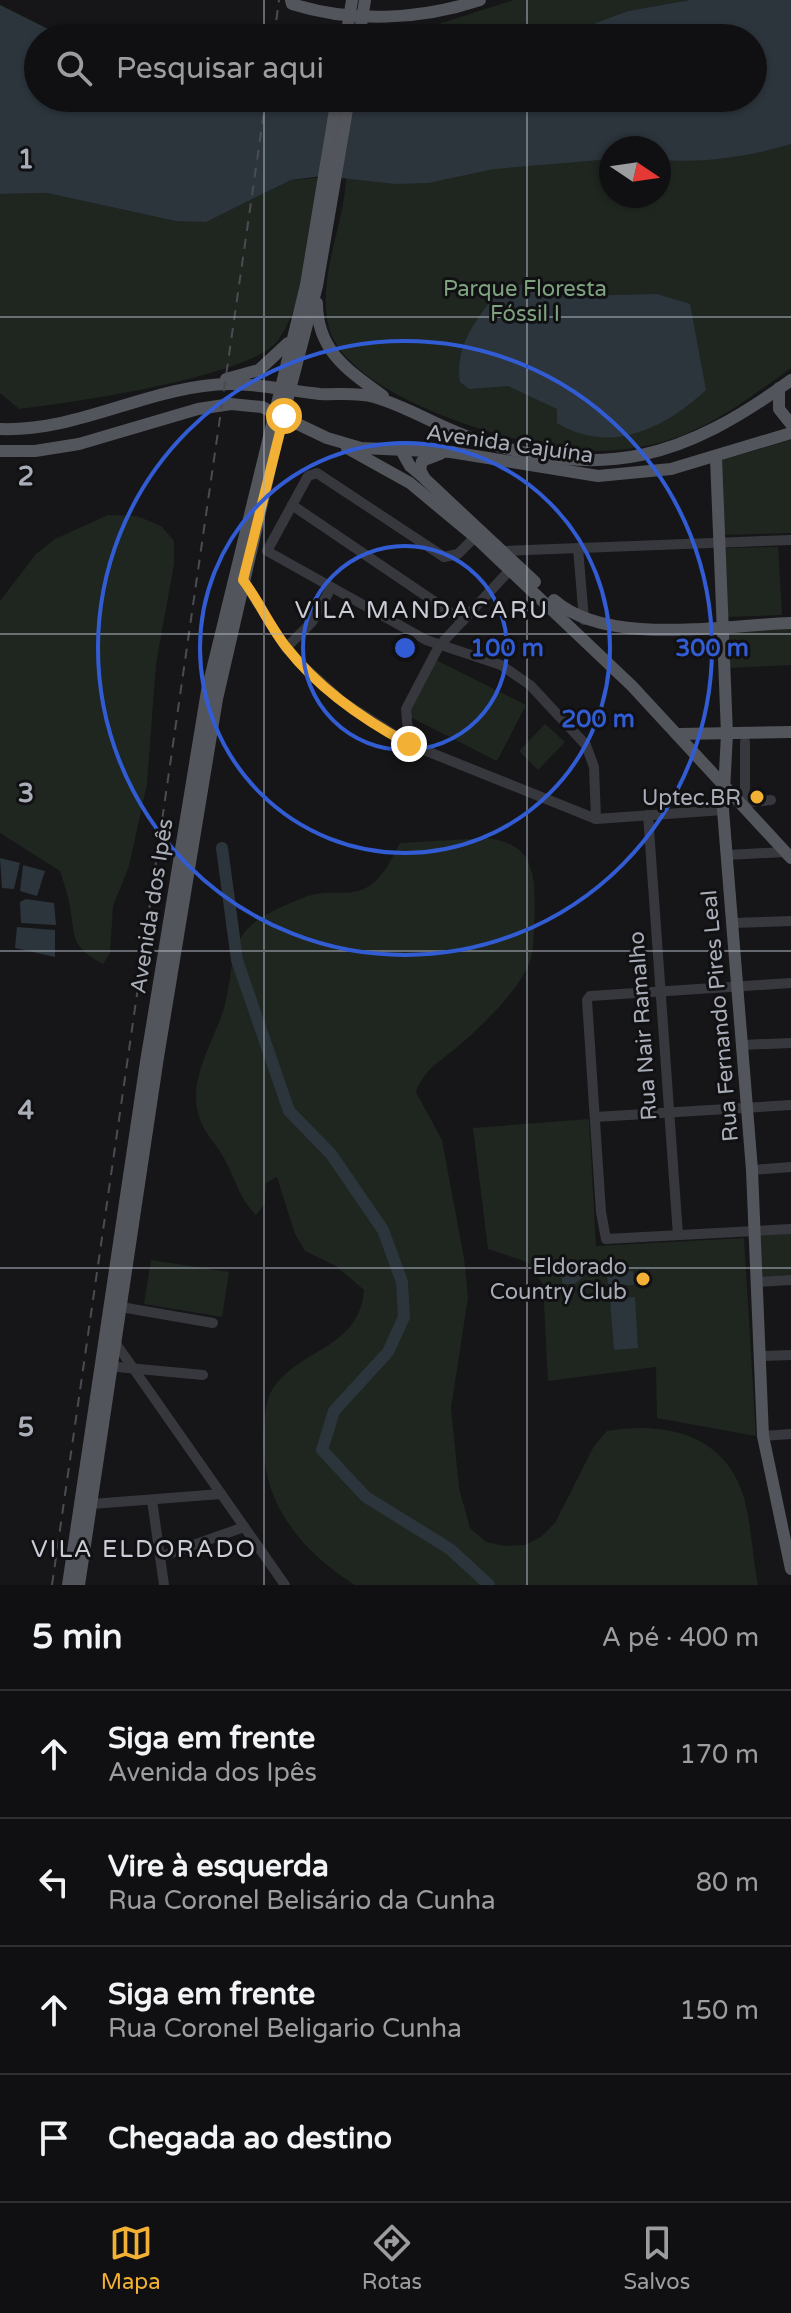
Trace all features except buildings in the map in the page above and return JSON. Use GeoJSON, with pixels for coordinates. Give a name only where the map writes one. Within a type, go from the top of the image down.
{"type":"FeatureCollection","features":[{"type":"Feature","properties":{"kind":"main road"},"geometry":{"type":"LineString","coordinates":[[291,0],[292,4],[332,16],[411,13],[480,0]]}},
{"type":"Feature","properties":{"kind":"main road"},"geometry":{"type":"LineString","coordinates":[[348,24],[352,0]]}},
{"type":"Feature","properties":{"kind":"main road"},"geometry":{"type":"LineString","coordinates":[[361,24],[365,0]]}},
{"type":"Feature","properties":{"kind":"main road"},"geometry":{"type":"LineString","coordinates":[[398,0],[411,13]]}},
{"type":"Feature","properties":{"kind":"main road"},"geometry":{"type":"LineString","coordinates":[[320,242],[335,112]]}},
{"type":"Feature","properties":{"kind":"main road"},"geometry":{"type":"LineString","coordinates":[[320,242],[346,112]]}},
{"type":"Feature","properties":{"kind":"main road","name":"Avenida dos Ipês"},"geometry":{"type":"LineString","coordinates":[[285,388],[317,286],[320,242]]}},
{"type":"Feature","properties":{"kind":"main road","name":"Avenida dos Ipês"},"geometry":{"type":"LineString","coordinates":[[68,1585],[106,1365],[188,836],[294,334],[320,242]]}},
{"type":"Feature","properties":{"kind":"main road"},"geometry":{"type":"LineString","coordinates":[[317,286],[317,323],[328,350],[350,372],[392,403]]}},
{"type":"Feature","properties":{"kind":"main road"},"geometry":{"type":"LineString","coordinates":[[0,429],[73,423],[259,370],[281,353],[294,334]]}},
{"type":"Feature","properties":{"kind":"main road","name":"Avenida Cajuína"},"geometry":{"type":"LineString","coordinates":[[199,385],[363,395],[392,403],[457,433],[507,448],[562,458],[609,460],[664,451],[698,438],[791,380]]}},
{"type":"Feature","properties":{"kind":"main road"},"geometry":{"type":"LineString","coordinates":[[779,388],[779,409],[791,424]]}},
{"type":"Feature","properties":{"kind":"main road","name":"Avenida Cajuína"},"geometry":{"type":"LineString","coordinates":[[0,451],[35,451],[79,444],[220,405],[250,404],[279,414],[327,438],[361,448],[451,452],[598,476],[671,469],[791,433]]}},
{"type":"Feature","properties":{"kind":"main road","name":"Avenida dos Ipês"},"geometry":{"type":"LineString","coordinates":[[188,836],[214,656],[279,414]]}},
{"type":"Feature","properties":{"kind":"main road"},"geometry":{"type":"LineString","coordinates":[[327,438],[410,483],[503,551],[565,610],[584,620],[626,629],[791,623]]}},
{"type":"Feature","properties":{"kind":"main road"},"geometry":{"type":"LineString","coordinates":[[401,450],[410,466],[510,570],[678,734],[722,784],[740,797],[788,855]]}},
{"type":"Feature","properties":{"kind":"main road"},"geometry":{"type":"LineString","coordinates":[[423,477],[421,466],[425,458],[451,452]]}},
{"type":"Feature","properties":{"kind":"main road","name":"Rua Fernando Pires Leal"},"geometry":{"type":"LineString","coordinates":[[716,458],[727,734],[723,810],[752,1170],[763,1436],[791,1569]]}},
{"type":"Feature","properties":{"kind":"main road"},"geometry":{"type":"LineString","coordinates":[[678,734],[791,732]]}},
{"type":"Feature","properties":{"kind":"main road","name":"Avenida dos Ipês"},"geometry":{"type":"LineString","coordinates":[[110,1339],[121,1307],[153,1055]]}},
{"type":"Feature","properties":{"kind":"main road","name":"Avenida dos Ipês"},"geometry":{"type":"LineString","coordinates":[[79,1585],[92,1504],[106,1365]]}},
{"type":"Feature","properties":{"kind":"street"},"geometry":{"type":"LineString","coordinates":[[473,532],[458,554],[444,557],[320,473],[308,476],[267,551],[439,646],[510,670],[580,736],[594,767],[596,819]]}},
{"type":"Feature","properties":{"kind":"street"},"geometry":{"type":"LineString","coordinates":[[292,505],[463,621]]}},
{"type":"Feature","properties":{"kind":"street"},"geometry":{"type":"LineString","coordinates":[[503,551],[791,540]]}},
{"type":"Feature","properties":{"kind":"street"},"geometry":{"type":"LineString","coordinates":[[578,548],[584,620]]}},
{"type":"Feature","properties":{"kind":"street"},"geometry":{"type":"LineString","coordinates":[[409,744],[406,709],[439,646],[510,570]]}},
{"type":"Feature","properties":{"kind":"street"},"geometry":{"type":"LineString","coordinates":[[243,580],[286,648],[343,702],[409,744],[514,789],[596,819],[723,810]]}},
{"type":"Feature","properties":{"kind":"street"},"geometry":{"type":"LineString","coordinates":[[286,648],[312,622],[331,588]]}},
{"type":"Feature","properties":{"kind":"street"},"geometry":{"type":"LineString","coordinates":[[745,742],[740,797],[752,802],[771,800]]}},
{"type":"Feature","properties":{"kind":"street","name":"Rua Nair Ramalho"},"geometry":{"type":"LineString","coordinates":[[648,815],[678,1235]]}},
{"type":"Feature","properties":{"kind":"street"},"geometry":{"type":"LineString","coordinates":[[727,855],[788,855]]}},
{"type":"Feature","properties":{"kind":"street"},"geometry":{"type":"LineString","coordinates":[[732,923],[791,921]]}},
{"type":"Feature","properties":{"kind":"street"},"geometry":{"type":"LineString","coordinates":[[791,983],[595,995],[587,1000],[603,1231],[608,1241],[791,1229]]}},
{"type":"Feature","properties":{"kind":"street"},"geometry":{"type":"LineString","coordinates":[[742,1045],[791,1043]]}},
{"type":"Feature","properties":{"kind":"street"},"geometry":{"type":"LineString","coordinates":[[595,1117],[791,1105]]}},
{"type":"Feature","properties":{"kind":"street"},"geometry":{"type":"LineString","coordinates":[[752,1170],[791,1167]]}},
{"type":"Feature","properties":{"kind":"street"},"geometry":{"type":"LineString","coordinates":[[757,1282],[791,1280]]}},
{"type":"Feature","properties":{"kind":"street"},"geometry":{"type":"LineString","coordinates":[[121,1307],[213,1323]]}},
{"type":"Feature","properties":{"kind":"street"},"geometry":{"type":"LineString","coordinates":[[110,1339],[285,1585]]}},
{"type":"Feature","properties":{"kind":"street"},"geometry":{"type":"LineString","coordinates":[[760,1356],[791,1355]]}},
{"type":"Feature","properties":{"kind":"street"},"geometry":{"type":"LineString","coordinates":[[106,1365],[135,1371],[157,1369],[203,1375]]}},
{"type":"Feature","properties":{"kind":"street"},"geometry":{"type":"LineString","coordinates":[[763,1436],[791,1434]]}},
{"type":"Feature","properties":{"kind":"street"},"geometry":{"type":"LineString","coordinates":[[92,1504],[221,1494]]}},
{"type":"Feature","properties":{"kind":"street"},"geometry":{"type":"LineString","coordinates":[[152,1500],[164,1585]]}},
{"type":"Feature","properties":{"kind":"street"},"geometry":{"type":"LineString","coordinates":[[160,1557],[244,1527]]}},
{"type":"Feature","properties":{"kind":"green space"},"geometry":{"type":"Polygon","coordinates":[[[514,0],[690,0],[628,11],[593,24],[438,24],[514,0]]]}},
{"type":"Feature","properties":{"kind":"green space","name":"Parque Floresta Fóssil I"},"geometry":{"type":"Polygon","coordinates":[[[791,140],[791,368],[747,400],[683,435],[610,451],[548,446],[475,427],[436,413],[367,375],[342,353],[329,328],[326,310],[328,272],[346,178],[318,180],[295,304],[279,339],[263,353],[199,376],[77,401],[19,409],[0,393],[0,194],[47,193],[175,221],[234,208],[291,180],[599,156],[599,208],[671,208],[671,150],[791,140]]]}},
{"type":"Feature","properties":{"kind":"green space"},"geometry":{"type":"Polygon","coordinates":[[[791,440],[791,533],[723,535],[721,460],[791,440]]]}},
{"type":"Feature","properties":{"kind":"green space"},"geometry":{"type":"Polygon","coordinates":[[[108,515],[137,516],[161,526],[174,541],[174,564],[156,664],[147,784],[129,866],[113,906],[110,953],[103,964],[84,951],[76,939],[60,871],[0,833],[0,601],[36,554],[55,539],[108,515]]]}},
{"type":"Feature","properties":{"kind":"green space"},"geometry":{"type":"Polygon","coordinates":[[[778,547],[782,615],[727,617],[724,548],[778,547]]]}},
{"type":"Feature","properties":{"kind":"green space"},"geometry":{"type":"Polygon","coordinates":[[[791,628],[791,665],[729,668],[728,631],[791,628]]]}},
{"type":"Feature","properties":{"kind":"green space"},"geometry":{"type":"Polygon","coordinates":[[[434,659],[526,705],[497,761],[406,715],[434,659]]]}},
{"type":"Feature","properties":{"kind":"green space"},"geometry":{"type":"Polygon","coordinates":[[[545,724],[565,742],[538,770],[519,751],[545,724]]]}},
{"type":"Feature","properties":{"kind":"green space"},"geometry":{"type":"Polygon","coordinates":[[[488,838],[515,847],[529,864],[535,901],[531,958],[519,982],[499,1007],[432,1067],[416,1092],[442,1140],[464,1258],[468,1298],[451,1408],[459,1488],[470,1528],[486,1542],[505,1546],[525,1545],[541,1537],[555,1523],[594,1446],[607,1431],[650,1428],[671,1431],[708,1446],[723,1459],[735,1476],[747,1509],[758,1585],[355,1585],[298,1537],[274,1497],[263,1450],[270,1393],[288,1372],[342,1335],[360,1309],[364,1290],[336,1266],[305,1251],[295,1234],[277,1177],[266,1183],[265,1203],[256,1215],[241,1195],[198,1112],[198,1079],[226,1000],[236,948],[254,923],[280,908],[308,896],[355,892],[373,884],[400,843],[488,838]]]}},
{"type":"Feature","properties":{"kind":"green space","name":"Eldorado Country Club"},"geometry":{"type":"Polygon","coordinates":[[[589,1119],[596,1246],[744,1238],[756,1436],[657,1418],[656,1367],[548,1381],[543,1284],[527,1262],[488,1249],[473,1128],[589,1119]]]}},
{"type":"Feature","properties":{"kind":"green space"},"geometry":{"type":"Polygon","coordinates":[[[791,1232],[791,1275],[762,1277],[758,1233],[791,1232]]]}},
{"type":"Feature","properties":{"kind":"green space"},"geometry":{"type":"Polygon","coordinates":[[[151,1260],[229,1272],[222,1317],[144,1304],[151,1260]]]}},
{"type":"Feature","properties":{"kind":"shaded area"},"geometry":{"type":"Polygon","coordinates":[[[690,0],[791,0],[791,144],[742,156],[671,160],[671,136],[599,136],[599,160],[494,169],[428,183],[396,184],[323,176],[291,180],[206,222],[175,221],[47,193],[0,194],[0,5],[38,24],[24,24],[24,112],[767,112],[767,24],[593,24],[628,11],[690,0]]]}},
{"type":"Feature","properties":{"kind":"shaded area"},"geometry":{"type":"Polygon","coordinates":[[[523,284],[578,296],[657,294],[690,304],[706,390],[690,404],[654,426],[616,437],[597,437],[557,423],[557,409],[508,386],[469,389],[460,382],[459,369],[469,333],[499,290],[523,284]]]}},
{"type":"Feature","properties":{"kind":"shaded area"},"geometry":{"type":"Polygon","coordinates":[[[0,858],[20,863],[14,889],[2,888],[0,858]]]}},
{"type":"Feature","properties":{"kind":"shaded area"},"geometry":{"type":"Polygon","coordinates":[[[23,865],[45,871],[37,896],[20,891],[23,865]]]}},
{"type":"Feature","properties":{"kind":"shaded area"},"geometry":{"type":"Polygon","coordinates":[[[26,899],[54,903],[56,925],[21,923],[20,902],[26,899]]]}},
{"type":"Feature","properties":{"kind":"shaded area"},"geometry":{"type":"Polygon","coordinates":[[[17,927],[55,930],[55,957],[15,948],[17,927]]]}},
{"type":"Feature","properties":{"kind":"shaded area"},"geometry":{"type":"Polygon","coordinates":[[[568,1267],[581,1267],[586,1275],[574,1284],[563,1284],[560,1273],[568,1267]]]}},
{"type":"Feature","properties":{"kind":"shaded area"},"geometry":{"type":"Polygon","coordinates":[[[633,1271],[634,1285],[608,1286],[607,1273],[633,1271]]]}},
{"type":"Feature","properties":{"kind":"shaded area"},"geometry":{"type":"Polygon","coordinates":[[[635,1297],[638,1348],[614,1350],[610,1299],[635,1297]]]}},
{"type":"Feature","properties":{"kind":"waterway"},"geometry":{"type":"LineString","coordinates":[[222,848],[237,960],[289,1111],[331,1154],[383,1230],[402,1282],[404,1317],[388,1352],[334,1411],[322,1450],[366,1497],[450,1549],[489,1585]]}},
{"type":"Feature","properties":{"kind":"railway"},"geometry":{"type":"LineString","coordinates":[[276,24],[279,0]]}},
{"type":"Feature","properties":{"kind":"railway"},"geometry":{"type":"LineString","coordinates":[[52,1585],[264,112]]}},
{"type":"Feature","properties":{"kind":"place","name":"Uptec.BR"},"geometry":{"type":"Point","coordinates":[757,797]}},
{"type":"Feature","properties":{"kind":"place","name":"Eldorado Country Club"},"geometry":{"type":"Point","coordinates":[643,1279]}},
{"type":"Feature","properties":{"kind":"district","name":"VILA MANDACARU"},"geometry":{"type":"Point","coordinates":[422,610]}},
{"type":"Feature","properties":{"kind":"district","name":"VILA ELDORADO"},"geometry":{"type":"Point","coordinates":[144,1549]}},
{"type":"Feature","properties":{"kind":"route"},"geometry":{"type":"LineString","coordinates":[[284,416],[243,580],[286,648],[302,665],[343,702],[409,744]]}}]}
